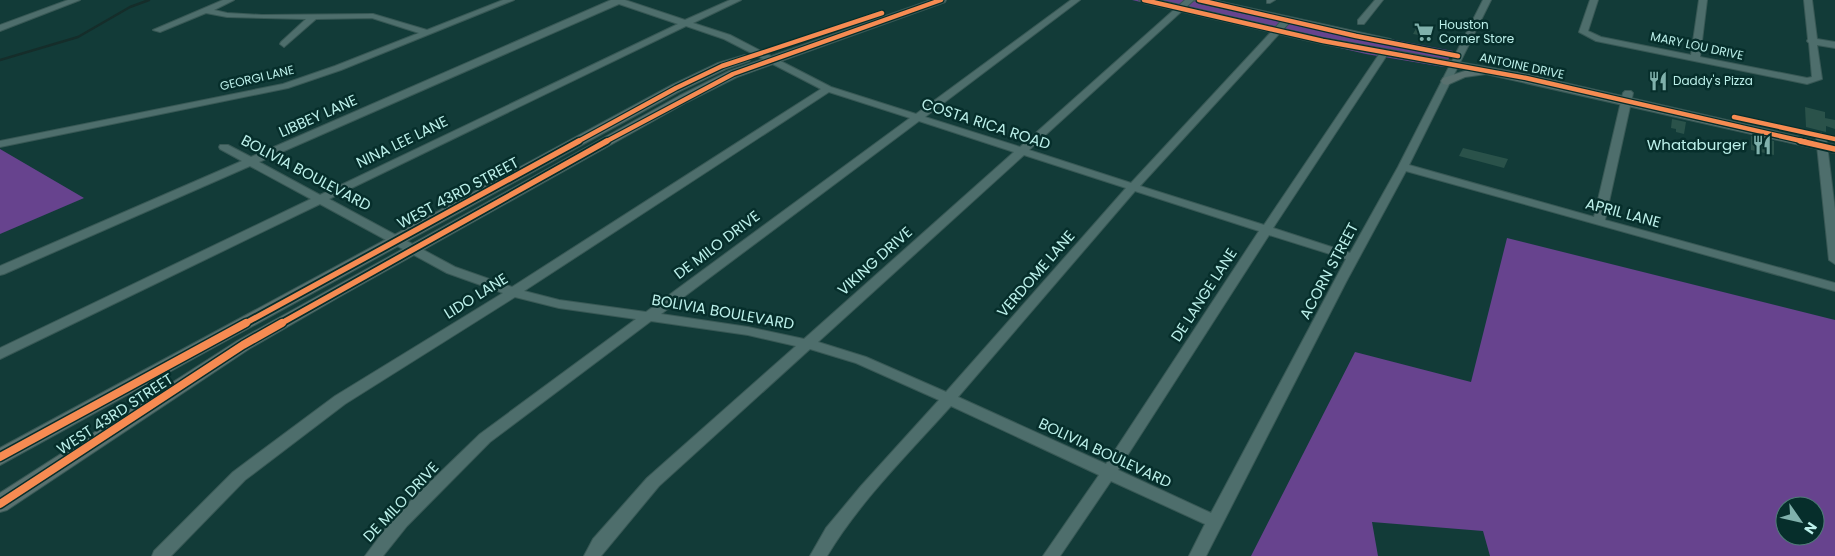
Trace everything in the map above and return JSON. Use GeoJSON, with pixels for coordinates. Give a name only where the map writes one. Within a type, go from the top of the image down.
{"type":"FeatureCollection","features":[{"type":"Feature","properties":{"kind":"main road","name":"WEST 43RD STREET"},"geometry":{"type":"LineString","coordinates":[[904,10],[918,0]]}},
{"type":"Feature","properties":{"kind":"main road","name":"WEST 43RD STREET"},"geometry":{"type":"LineString","coordinates":[[0,457],[396,240],[706,74],[764,57],[904,10],[941,0]]}},
{"type":"Feature","properties":{"kind":"main road","name":"ANTOINE DRIVE"},"geometry":{"type":"LineString","coordinates":[[1144,0],[1185,4],[1277,31],[1416,57],[1458,60],[1497,72],[1627,97],[1821,141],[1835,140]]}},
{"type":"Feature","properties":{"kind":"main road","name":"ANTOINE DRIVE"},"geometry":{"type":"LineString","coordinates":[[1199,0],[1458,60],[1526,70],[1627,97]]}},
{"type":"Feature","properties":{"kind":"main road","name":"WEST 43RD STREET"},"geometry":{"type":"LineString","coordinates":[[2,499],[243,345],[620,134],[764,57]]}},
{"type":"Feature","properties":{"kind":"main road"},"geometry":{"type":"LineString","coordinates":[[1447,81],[1473,73],[1497,72]]}},
{"type":"Feature","properties":{"kind":"main road"},"geometry":{"type":"LineString","coordinates":[[604,128],[620,134]]}},
{"type":"Feature","properties":{"kind":"main road","name":"ANTOINE DRIVE"},"geometry":{"type":"LineString","coordinates":[[1821,141],[1835,149]]}},
{"type":"Feature","properties":{"kind":"main road"},"geometry":{"type":"LineString","coordinates":[[226,334],[243,345]]}},
{"type":"Feature","properties":{"kind":"street"},"geometry":{"type":"LineString","coordinates":[[0,28],[76,0]]}},
{"type":"Feature","properties":{"kind":"street"},"geometry":{"type":"LineString","coordinates":[[157,30],[230,0]]}},
{"type":"Feature","properties":{"kind":"street","name":"GEORGI LANE"},"geometry":{"type":"LineString","coordinates":[[0,144],[286,86],[338,68],[510,0]]}},
{"type":"Feature","properties":{"kind":"street","name":"COSTA RICA ROAD"},"geometry":{"type":"LineString","coordinates":[[618,0],[686,22],[727,38],[828,89],[1267,232],[1354,258]]}},
{"type":"Feature","properties":{"kind":"street","name":"LIBBEY LANE"},"geometry":{"type":"LineString","coordinates":[[0,271],[618,0]]}},
{"type":"Feature","properties":{"kind":"street","name":"NINA LEE LANE"},"geometry":{"type":"LineString","coordinates":[[0,354],[686,22],[737,0]]}},
{"type":"Feature","properties":{"kind":"street","name":"DE MILO DRIVE"},"geometry":{"type":"LineString","coordinates":[[373,556],[401,521],[485,438],[1076,0]]}},
{"type":"Feature","properties":{"kind":"street"},"geometry":{"type":"LineString","coordinates":[[1361,22],[1379,0]]}},
{"type":"Feature","properties":{"kind":"street","name":"ACORN STREET"},"geometry":{"type":"LineString","coordinates":[[1197,556],[1403,167],[1487,0]]}},
{"type":"Feature","properties":{"kind":"street","name":"MARY LOU DRIVE"},"geometry":{"type":"LineString","coordinates":[[1594,0],[1583,32],[1600,39],[1807,81],[1817,79],[1811,41]]}},
{"type":"Feature","properties":{"kind":"street"},"geometry":{"type":"LineString","coordinates":[[1695,58],[1703,0]]}},
{"type":"Feature","properties":{"kind":"street"},"geometry":{"type":"LineString","coordinates":[[1808,0],[1811,41],[1835,46]]}},
{"type":"Feature","properties":{"kind":"street","name":"VIKING DRIVE"},"geometry":{"type":"LineString","coordinates":[[592,556],[599,544],[653,482],[1185,4]]}},
{"type":"Feature","properties":{"kind":"street"},"geometry":{"type":"LineString","coordinates":[[205,10],[236,16],[373,16],[428,33]]}},
{"type":"Feature","properties":{"kind":"street"},"geometry":{"type":"LineString","coordinates":[[284,44],[314,16]]}},
{"type":"Feature","properties":{"kind":"street","name":"VERDOME LANE"},"geometry":{"type":"LineString","coordinates":[[818,556],[832,533],[867,490],[1133,187],[1286,20]]}},
{"type":"Feature","properties":{"kind":"street","name":"DE LANGE LANE"},"geometry":{"type":"LineString","coordinates":[[1051,556],[1109,472],[1247,258],[1267,232],[1385,52]]}},
{"type":"Feature","properties":{"kind":"street","name":"LIDO LANE"},"geometry":{"type":"LineString","coordinates":[[160,556],[239,476],[340,400],[513,292],[828,89]]}},
{"type":"Feature","properties":{"kind":"street"},"geometry":{"type":"LineString","coordinates":[[1599,222],[1627,97]]}},
{"type":"Feature","properties":{"kind":"street"},"geometry":{"type":"LineString","coordinates":[[1821,141],[1835,260]]}},
{"type":"Feature","properties":{"kind":"street","name":"BOLIVIA BOULEVARD"},"geometry":{"type":"LineString","coordinates":[[224,148],[451,270],[513,292],[559,304],[748,331],[806,343],[861,360],[949,398],[1216,522]]}},
{"type":"Feature","properties":{"kind":"street","name":"APRIL LANE"},"geometry":{"type":"LineString","coordinates":[[1403,167],[1835,287]]}},
{"type":"Feature","properties":{"kind":"shaded area"},"geometry":{"type":"Polygon","coordinates":[[[1132,0],[1211,0],[1348,31],[1453,51],[1444,67],[1366,54],[1132,0]]]}},
{"type":"Feature","properties":{"kind":"shaded area"},"geometry":{"type":"Polygon","coordinates":[[[0,149],[84,198],[0,234],[0,149]]]}},
{"type":"Feature","properties":{"kind":"shaded area"},"geometry":{"type":"Polygon","coordinates":[[[1507,238],[1835,320],[1835,556],[1490,556],[1483,531],[1372,522],[1378,556],[1251,556],[1355,352],[1471,382],[1507,238]]]}},
{"type":"Feature","properties":{"kind":"building"},"geometry":{"type":"Polygon","coordinates":[[[1418,25],[1430,27],[1425,36],[1413,34],[1418,25]]]}},
{"type":"Feature","properties":{"kind":"building"},"geometry":{"type":"Polygon","coordinates":[[[1805,107],[1825,112],[1825,118],[1835,120],[1835,129],[1826,126],[1826,132],[1806,127],[1805,107]]]}},
{"type":"Feature","properties":{"kind":"building"},"geometry":{"type":"Polygon","coordinates":[[[1672,119],[1686,122],[1684,134],[1676,132],[1676,129],[1671,128],[1672,119]]]}},
{"type":"Feature","properties":{"kind":"building","name":"Whataburger"},"geometry":{"type":"Polygon","coordinates":[[[1751,136],[1774,141],[1774,155],[1751,150],[1751,136]]]}},
{"type":"Feature","properties":{"kind":"building"},"geometry":{"type":"Polygon","coordinates":[[[1463,148],[1508,159],[1504,168],[1459,156],[1463,148]]]}},
{"type":"Feature","properties":{"kind":"waterway"},"geometry":{"type":"LineString","coordinates":[[0,60],[78,37],[130,7],[149,0]]}},
{"type":"Feature","properties":{"kind":"cycle path"},"geometry":{"type":"LineString","coordinates":[[0,504],[243,345],[683,99],[733,74],[941,0]]}},
{"type":"Feature","properties":{"kind":"cycle path"},"geometry":{"type":"LineString","coordinates":[[1144,0],[1323,41],[1526,78],[1835,149]]}},
{"type":"Feature","properties":{"kind":"cycle path"},"geometry":{"type":"LineString","coordinates":[[1199,0],[1356,36],[1458,56]]}},
{"type":"Feature","properties":{"kind":"cycle path"},"geometry":{"type":"LineString","coordinates":[[0,457],[676,88],[722,66],[882,13]]}},
{"type":"Feature","properties":{"kind":"cycle path"},"geometry":{"type":"LineString","coordinates":[[1734,117],[1835,139]]}},
{"type":"Feature","properties":{"kind":"place","name":"Houston Corner Store"},"geometry":{"type":"Point","coordinates":[1424,32]}},
{"type":"Feature","properties":{"kind":"place","name":"Daddy's Pizza"},"geometry":{"type":"Point","coordinates":[1658,81]}},
{"type":"Feature","properties":{"kind":"place","name":"Whataburger"},"geometry":{"type":"Point","coordinates":[1762,145]}}]}
